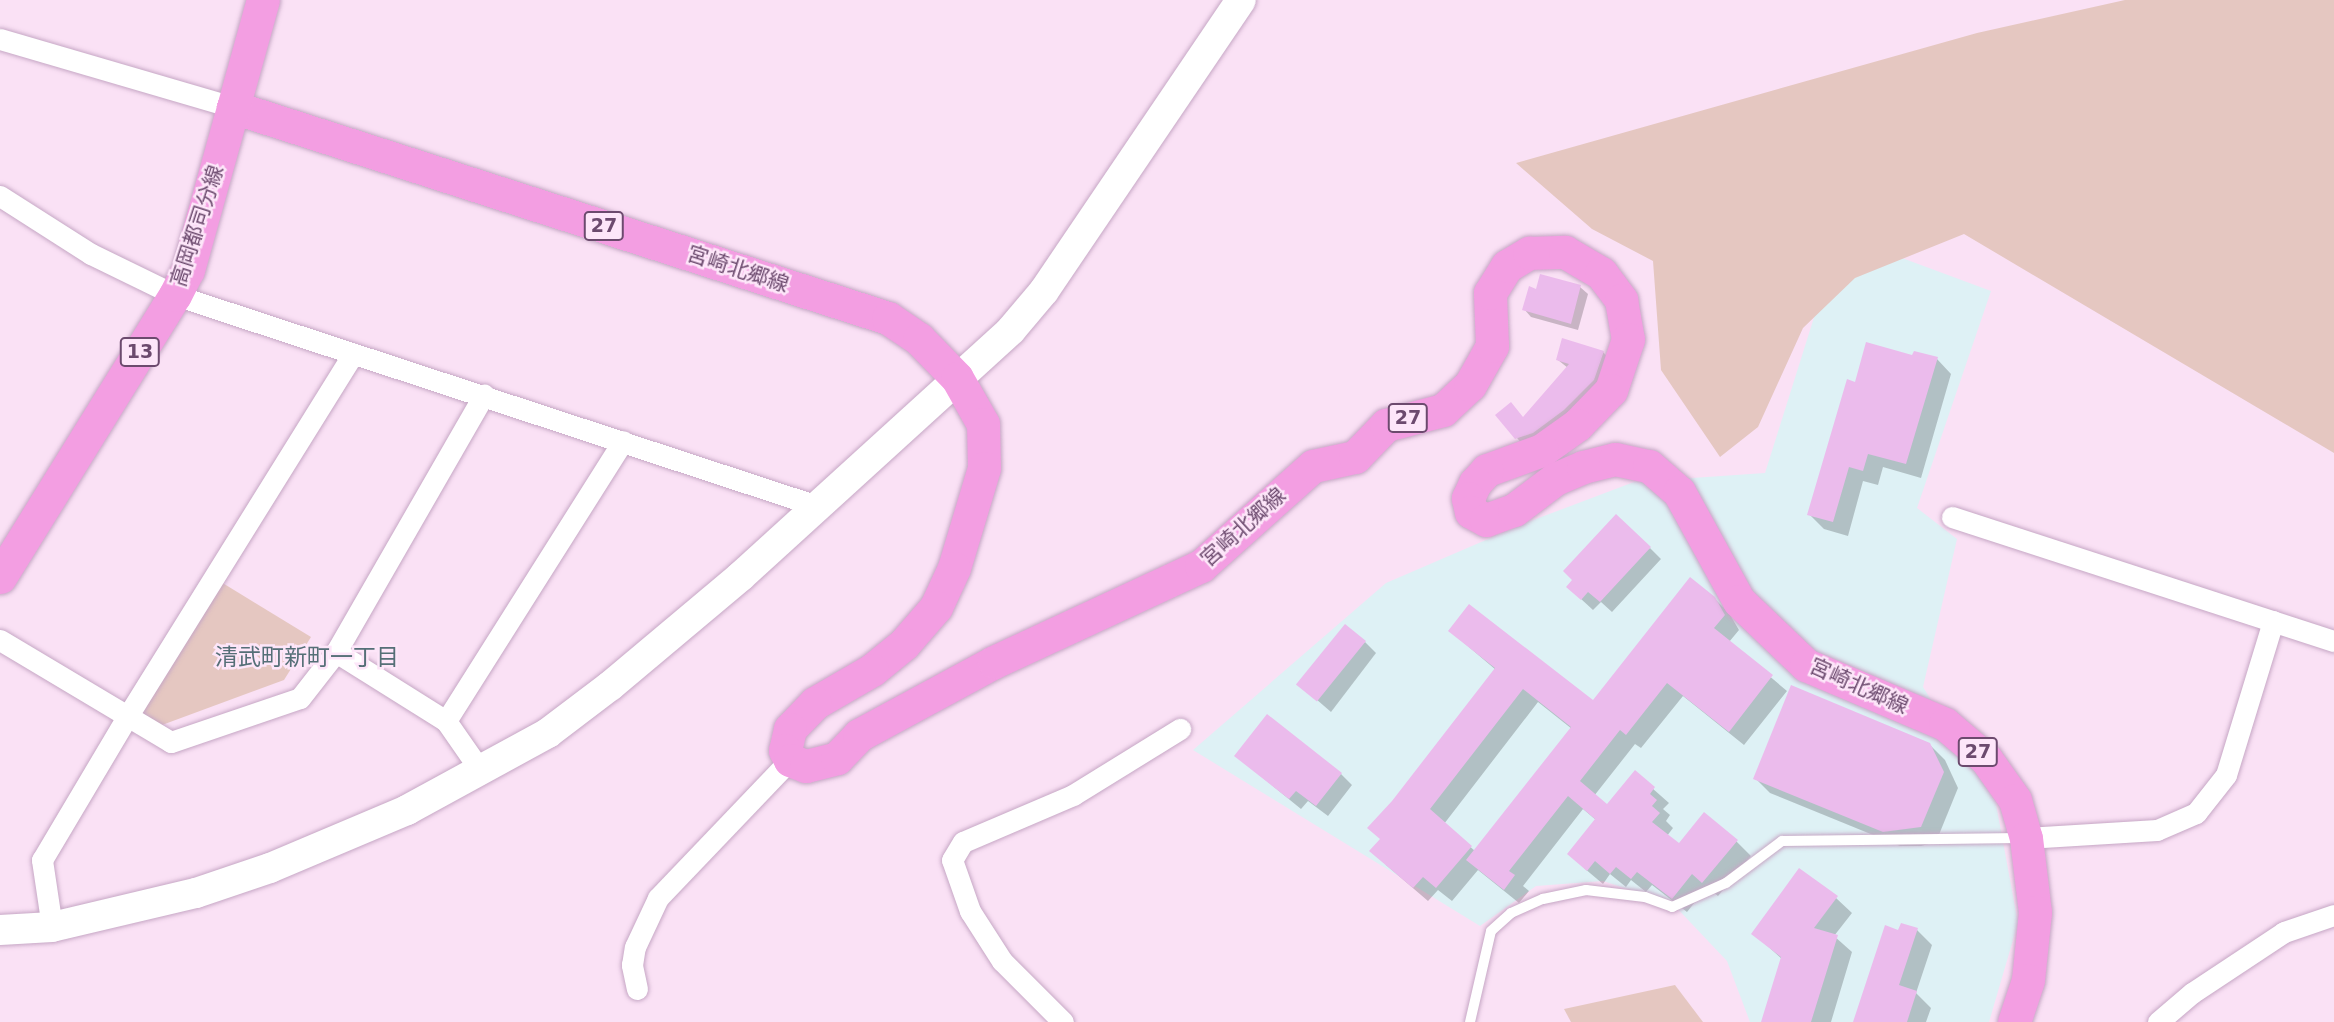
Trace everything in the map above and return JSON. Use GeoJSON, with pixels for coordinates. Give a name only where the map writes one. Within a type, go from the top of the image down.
{"type":"FeatureCollection","features":[{"type":"Feature","properties":{"kind":"main road","name":"高岡都司分線"},"geometry":{"type":"LineString","coordinates":[[0,577],[176,295],[188,270],[263,0]]}},
{"type":"Feature","properties":{"kind":"main road","name":"宮崎北郷線"},"geometry":{"type":"LineString","coordinates":[[233,107],[888,317],[919,339],[957,378],[983,424],[984,468],[954,568],[936,607],[904,644],[872,670],[815,703],[790,729],[785,750],[790,760],[806,766],[837,758],[859,735],[994,662],[1201,566],[1313,466],[1354,457],[1386,425],[1443,410],[1470,385],[1492,346],[1490,293],[1507,267],[1529,253],[1565,252],[1601,273],[1621,300],[1628,339],[1611,390],[1577,425],[1542,450],[1488,470],[1475,483],[1468,498],[1471,512],[1486,520],[1514,510],[1555,479],[1583,467],[1615,459],[1649,466],[1679,492],[1739,601],[1806,664],[1945,724],[1986,759],[2015,800],[2026,838],[2035,912],[2028,980],[2014,1022]]}},
{"type":"Feature","properties":{"kind":"street"},"geometry":{"type":"LineString","coordinates":[[0,930],[52,927],[196,893],[270,868],[407,810],[548,733],[610,686],[741,576],[1011,330],[1044,291],[1241,0]]}},
{"type":"Feature","properties":{"kind":"street"},"geometry":{"type":"LineString","coordinates":[[0,39],[233,107]]}},
{"type":"Feature","properties":{"kind":"street"},"geometry":{"type":"LineString","coordinates":[[4,208],[176,295],[817,506]]}},
{"type":"Feature","properties":{"kind":"street"},"geometry":{"type":"LineString","coordinates":[[52,927],[42,860],[127,717],[353,354]]}},
{"type":"Feature","properties":{"kind":"street"},"geometry":{"type":"LineString","coordinates":[[0,640],[172,742],[300,698],[337,652],[484,395]]}},
{"type":"Feature","properties":{"kind":"street"},"geometry":{"type":"LineString","coordinates":[[446,721],[624,441]]}},
{"type":"Feature","properties":{"kind":"street"},"geometry":{"type":"LineString","coordinates":[[1952,517],[2334,641]]}},
{"type":"Feature","properties":{"kind":"street"},"geometry":{"type":"LineString","coordinates":[[2026,838],[2157,830],[2196,813],[2226,775],[2273,621]]}},
{"type":"Feature","properties":{"kind":"street"},"geometry":{"type":"LineString","coordinates":[[337,652],[446,721],[480,770]]}},
{"type":"Feature","properties":{"kind":"street"},"geometry":{"type":"LineString","coordinates":[[1063,1022],[1002,961],[970,911],[952,860],[963,842],[1073,795],[1180,729]]}},
{"type":"Feature","properties":{"kind":"street"},"geometry":{"type":"LineString","coordinates":[[637,989],[632,965],[635,947],[658,898],[790,760]]}},
{"type":"Feature","properties":{"kind":"street"},"geometry":{"type":"LineString","coordinates":[[2158,1022],[2192,993],[2284,932],[2334,915]]}},
{"type":"Feature","properties":{"kind":"lane"},"geometry":{"type":"LineString","coordinates":[[1470,1022],[1492,931],[1511,913],[1543,899],[1586,890],[1645,897],[1672,907],[1726,883],[1782,841],[2026,838]]}},
{"type":"Feature","properties":{"kind":"shaded area"},"geometry":{"type":"Polygon","coordinates":[[[2125,0],[2334,0],[2334,453],[1964,234],[1855,278],[1803,328],[1758,427],[1720,457],[1661,370],[1653,261],[1592,229],[1516,163],[1977,33],[2125,0]]]}},
{"type":"Feature","properties":{"kind":"shaded area"},"geometry":{"type":"Polygon","coordinates":[[[1840,235],[1991,291],[1917,508],[1957,539],[1923,687],[1996,804],[2018,923],[1989,1022],[1750,1022],[1727,961],[1673,904],[1603,881],[1536,886],[1480,926],[1193,750],[1386,583],[1523,524],[1634,482],[1765,473],[1840,235]]]}},
{"type":"Feature","properties":{"kind":"shaded area"},"geometry":{"type":"Polygon","coordinates":[[[221,582],[311,637],[284,680],[162,725],[138,712],[221,582]]]}},
{"type":"Feature","properties":{"kind":"shaded area"},"geometry":{"type":"Polygon","coordinates":[[[1675,985],[1703,1022],[1571,1022],[1564,1009],[1675,985]]]}},
{"type":"Feature","properties":{"kind":"building"},"geometry":{"type":"Polygon","coordinates":[[[1540,274],[1581,285],[1571,324],[1522,310],[1529,286],[1536,289],[1540,274]]]}},
{"type":"Feature","properties":{"kind":"building"},"geometry":{"type":"Polygon","coordinates":[[[1562,338],[1604,351],[1594,380],[1564,410],[1533,433],[1515,439],[1495,415],[1511,402],[1523,417],[1569,364],[1556,360],[1562,338]]]}},
{"type":"Feature","properties":{"kind":"building"},"geometry":{"type":"Polygon","coordinates":[[[1866,342],[1912,355],[1914,351],[1938,357],[1906,464],[1868,454],[1863,471],[1849,467],[1833,522],[1807,515],[1847,379],[1855,382],[1866,342]]]}},
{"type":"Feature","properties":{"kind":"building"},"geometry":{"type":"Polygon","coordinates":[[[1616,514],[1651,547],[1600,602],[1588,592],[1581,600],[1566,587],[1572,580],[1563,571],[1616,514]]]}},
{"type":"Feature","properties":{"kind":"building"},"geometry":{"type":"Polygon","coordinates":[[[1690,577],[1715,597],[1725,615],[1714,628],[1773,675],[1729,732],[1667,683],[1626,735],[1620,730],[1580,781],[1607,804],[1635,770],[1655,787],[1650,794],[1657,800],[1652,806],[1660,813],[1652,822],[1679,843],[1704,812],[1738,840],[1702,883],[1692,874],[1672,899],[1637,872],[1631,879],[1616,867],[1610,874],[1595,861],[1587,871],[1567,854],[1595,819],[1568,796],[1509,871],[1515,875],[1504,890],[1466,860],[1571,727],[1523,689],[1430,809],[1472,846],[1436,888],[1423,877],[1413,888],[1369,851],[1380,839],[1367,828],[1392,801],[1495,668],[1448,631],[1469,604],[1593,700],[1690,577]]]}},
{"type":"Feature","properties":{"kind":"building"},"geometry":{"type":"Polygon","coordinates":[[[1345,624],[1366,641],[1317,702],[1296,685],[1345,624]]]}},
{"type":"Feature","properties":{"kind":"building"},"geometry":{"type":"Polygon","coordinates":[[[1791,685],[1930,743],[1944,772],[1921,827],[1883,832],[1753,779],[1791,685]]]}},
{"type":"Feature","properties":{"kind":"building"},"geometry":{"type":"Polygon","coordinates":[[[1267,714],[1342,773],[1316,806],[1296,791],[1289,799],[1234,756],[1267,714]]]}},
{"type":"Feature","properties":{"kind":"building"},"geometry":{"type":"Polygon","coordinates":[[[1799,868],[1838,896],[1814,928],[1838,935],[1811,1022],[1761,1022],[1781,957],[1751,934],[1799,868]]]}},
{"type":"Feature","properties":{"kind":"building"},"geometry":{"type":"Polygon","coordinates":[[[1901,923],[1918,928],[1899,985],[1917,991],[1907,1022],[1853,1022],[1885,925],[1898,930],[1901,923]]]}},
{"type":"Feature","properties":{"kind":"district","name":"清武町新町一丁目"},"geometry":{"type":"Point","coordinates":[307,657]}}]}
